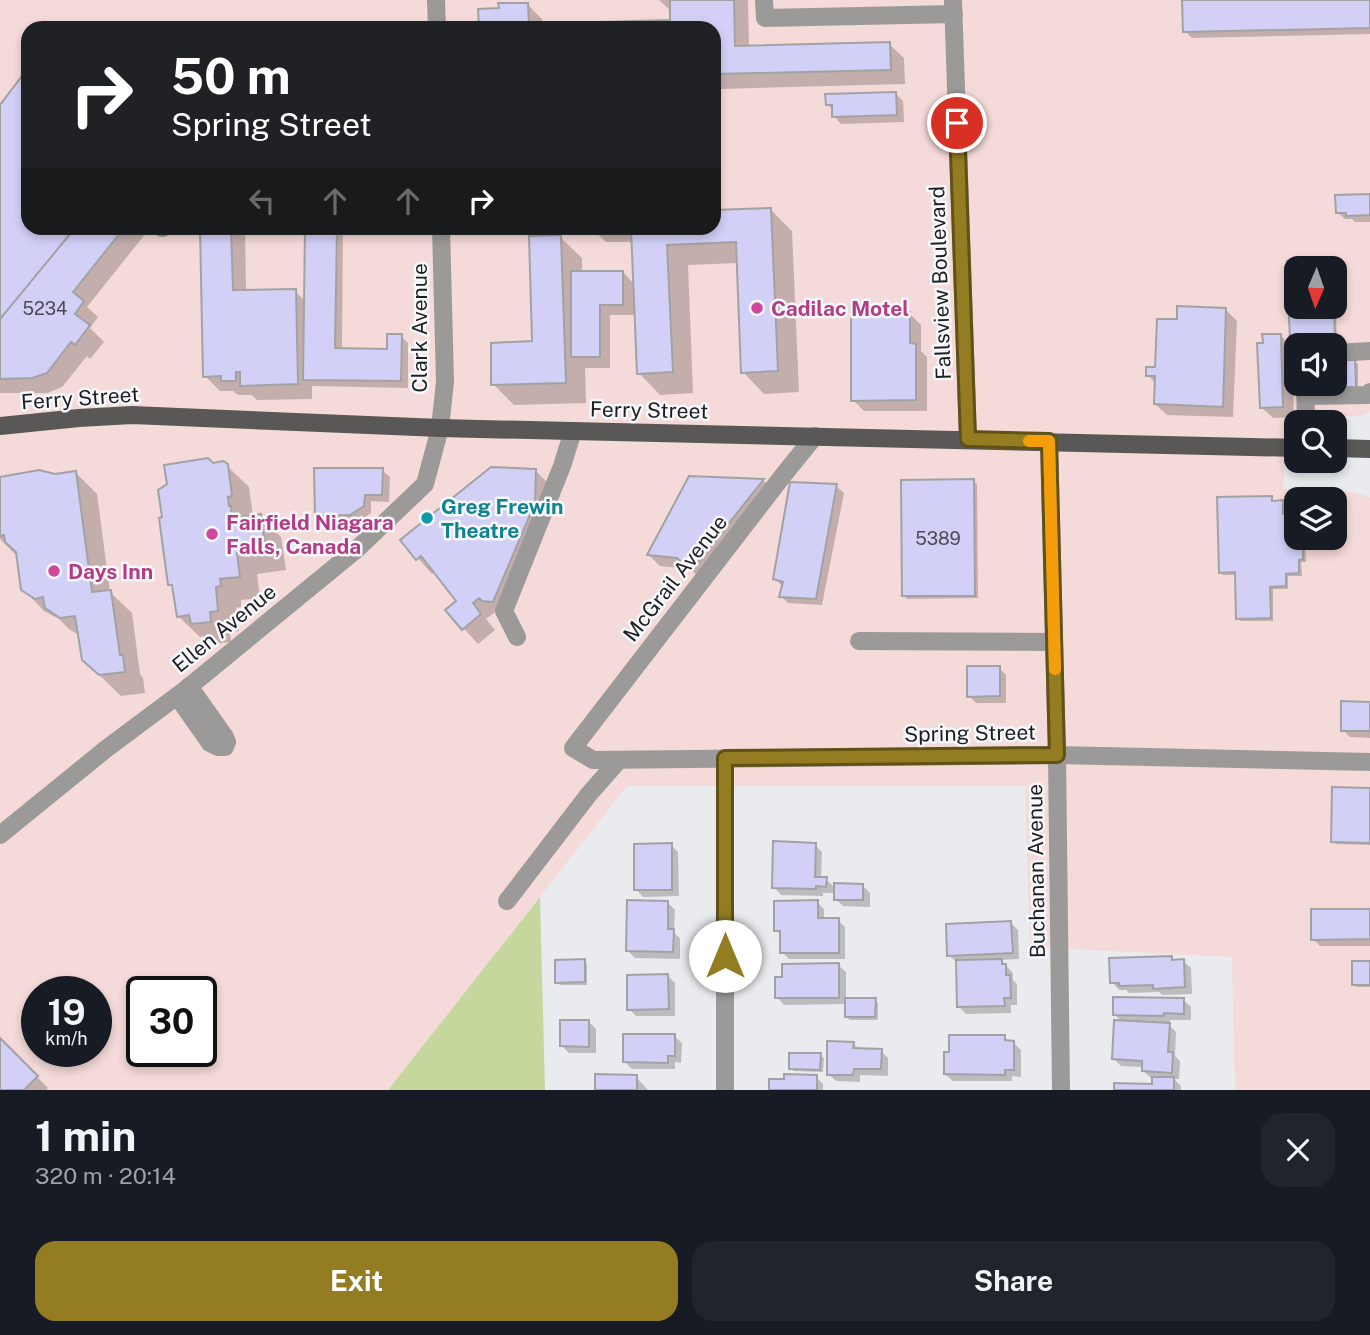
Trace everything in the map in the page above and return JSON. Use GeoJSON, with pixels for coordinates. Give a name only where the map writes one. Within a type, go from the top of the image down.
{"type":"FeatureCollection","features":[{"type":"Feature","properties":{"kind":"main road","name":"Ferry Street"},"geometry":{"type":"LineString","coordinates":[[0,426],[132,415],[440,428],[1284,448]]}},
{"type":"Feature","properties":{"kind":"main road"},"geometry":{"type":"LineString","coordinates":[[1347,449],[1370,449]]}},
{"type":"Feature","properties":{"kind":"street"},"geometry":{"type":"LineString","coordinates":[[436,0],[437,21]]}},
{"type":"Feature","properties":{"kind":"street"},"geometry":{"type":"LineString","coordinates":[[764,0],[765,19],[953,7]]}},
{"type":"Feature","properties":{"kind":"street","name":"Fallsview Boulevard"},"geometry":{"type":"LineString","coordinates":[[953,7],[968,439]]}},
{"type":"Feature","properties":{"kind":"street","name":"Clark Avenue"},"geometry":{"type":"LineString","coordinates":[[440,428],[445,382],[441,235]]}},
{"type":"Feature","properties":{"kind":"street"},"geometry":{"type":"LineString","coordinates":[[1347,352],[1370,351]]}},
{"type":"Feature","properties":{"kind":"street"},"geometry":{"type":"LineString","coordinates":[[1347,394],[1368,396],[1370,392]]}},
{"type":"Feature","properties":{"kind":"street","name":"Ellen Avenue"},"geometry":{"type":"LineString","coordinates":[[0,835],[357,549],[425,484],[440,428]]}},
{"type":"Feature","properties":{"kind":"street"},"geometry":{"type":"LineString","coordinates":[[517,637],[504,611],[562,466],[573,431]]}},
{"type":"Feature","properties":{"kind":"street","name":"McGrail Avenue"},"geometry":{"type":"LineString","coordinates":[[573,748],[815,436]]}},
{"type":"Feature","properties":{"kind":"street","name":"Buchanan Avenue"},"geometry":{"type":"LineString","coordinates":[[1049,441],[1057,755],[1061,1090]]}},
{"type":"Feature","properties":{"kind":"street"},"geometry":{"type":"LineString","coordinates":[[859,641],[1054,642]]}},
{"type":"Feature","properties":{"kind":"street","name":"Spring Street"},"geometry":{"type":"LineString","coordinates":[[573,748],[593,760],[1057,755],[1370,762]]}},
{"type":"Feature","properties":{"kind":"street"},"geometry":{"type":"LineString","coordinates":[[725,758],[725,1090]]}},
{"type":"Feature","properties":{"kind":"street"},"geometry":{"type":"LineString","coordinates":[[507,901],[589,794],[619,760]]}},
{"type":"Feature","properties":{"kind":"shaded area"},"geometry":{"type":"Polygon","coordinates":[[[0,0],[1370,0],[1370,411],[1361,416],[1347,416],[1347,410],[1284,410],[1283,489],[1284,550],[1347,550],[1347,492],[1370,497],[1370,1090],[1235,1090],[1232,957],[1030,947],[1025,786],[627,786],[388,1090],[0,1090],[0,0]]]}},
{"type":"Feature","properties":{"kind":"green space"},"geometry":{"type":"Polygon","coordinates":[[[540,897],[545,1090],[388,1090],[540,897]]]}},
{"type":"Feature","properties":{"kind":"building"},"geometry":{"type":"Polygon","coordinates":[[[670,0],[734,0],[735,46],[890,42],[891,70],[721,74],[721,21],[635,21],[670,20],[670,0]]]}},
{"type":"Feature","properties":{"kind":"building"},"geometry":{"type":"Polygon","coordinates":[[[1182,0],[1370,0],[1370,28],[1183,32],[1182,0]]]}},
{"type":"Feature","properties":{"kind":"building"},"geometry":{"type":"Polygon","coordinates":[[[498,3],[528,3],[529,21],[479,21],[478,9],[499,8],[498,3]]]}},
{"type":"Feature","properties":{"kind":"building"},"geometry":{"type":"Polygon","coordinates":[[[21,77],[21,235],[118,235],[73,292],[84,301],[75,314],[90,325],[75,345],[71,342],[47,373],[32,378],[0,379],[0,105],[21,77]]]}},
{"type":"Feature","properties":{"kind":"building"},"geometry":{"type":"Polygon","coordinates":[[[896,92],[897,115],[832,117],[832,105],[826,105],[825,94],[896,92]]]}},
{"type":"Feature","properties":{"kind":"building"},"geometry":{"type":"Polygon","coordinates":[[[1370,194],[1370,215],[1346,216],[1346,213],[1336,213],[1335,195],[1370,194]]]}},
{"type":"Feature","properties":{"kind":"building","name":"Cadilac Motel"},"geometry":{"type":"Polygon","coordinates":[[[771,208],[778,371],[741,373],[736,242],[667,245],[673,372],[637,374],[631,235],[721,235],[721,210],[771,208]]]}},
{"type":"Feature","properties":{"kind":"building"},"geometry":{"type":"Polygon","coordinates":[[[69,235],[118,235],[73,292],[84,301],[75,314],[90,325],[75,345],[71,342],[47,373],[32,378],[0,379],[0,319],[69,235]]]}},
{"type":"Feature","properties":{"kind":"building"},"geometry":{"type":"Polygon","coordinates":[[[200,235],[231,235],[233,290],[296,289],[298,384],[240,386],[240,372],[236,372],[236,381],[221,381],[221,376],[203,377],[200,235]]]}},
{"type":"Feature","properties":{"kind":"building"},"geometry":{"type":"Polygon","coordinates":[[[305,235],[337,235],[335,348],[387,349],[387,334],[402,334],[401,381],[303,380],[305,235]]]}},
{"type":"Feature","properties":{"kind":"building"},"geometry":{"type":"Polygon","coordinates":[[[561,235],[566,383],[491,385],[491,343],[532,341],[529,236],[561,235]]]}},
{"type":"Feature","properties":{"kind":"building"},"geometry":{"type":"Polygon","coordinates":[[[571,271],[623,271],[623,305],[600,305],[600,357],[571,357],[571,271]]]}},
{"type":"Feature","properties":{"kind":"building"},"geometry":{"type":"Polygon","coordinates":[[[851,304],[868,305],[868,312],[910,312],[910,343],[916,344],[916,400],[851,401],[851,304]]]}},
{"type":"Feature","properties":{"kind":"building"},"geometry":{"type":"Polygon","coordinates":[[[1177,306],[1226,308],[1223,407],[1154,404],[1155,376],[1146,376],[1146,367],[1155,367],[1157,319],[1177,319],[1177,306]]]}},
{"type":"Feature","properties":{"kind":"building"},"geometry":{"type":"Polygon","coordinates":[[[1289,319],[1334,319],[1335,333],[1290,333],[1289,319]]]}},
{"type":"Feature","properties":{"kind":"building"},"geometry":{"type":"Polygon","coordinates":[[[1262,334],[1281,334],[1283,407],[1260,408],[1257,343],[1263,343],[1262,334]]]}},
{"type":"Feature","properties":{"kind":"building"},"geometry":{"type":"Polygon","coordinates":[[[1347,359],[1355,359],[1356,387],[1347,387],[1347,359]]]}},
{"type":"Feature","properties":{"kind":"building","name":"Fairfield Niagara Falls, Canada"},"geometry":{"type":"Polygon","coordinates":[[[208,458],[213,463],[223,461],[228,464],[232,496],[228,497],[232,518],[261,514],[265,550],[237,553],[240,577],[220,579],[221,586],[216,587],[218,611],[210,612],[211,622],[191,624],[189,615],[177,617],[172,585],[168,585],[158,490],[167,484],[164,465],[208,458]]]}},
{"type":"Feature","properties":{"kind":"building"},"geometry":{"type":"Polygon","coordinates":[[[491,467],[536,469],[535,503],[493,602],[479,598],[473,603],[481,614],[462,630],[445,610],[456,601],[421,556],[416,560],[400,540],[491,467]]]}},
{"type":"Feature","properties":{"kind":"building"},"geometry":{"type":"Polygon","coordinates":[[[314,468],[383,468],[382,495],[365,495],[364,506],[350,515],[315,516],[314,468]]]}},
{"type":"Feature","properties":{"kind":"building","name":"Days Inn"},"geometry":{"type":"Polygon","coordinates":[[[39,470],[55,474],[76,471],[92,592],[111,590],[125,672],[99,675],[82,660],[75,616],[60,618],[45,608],[43,597],[35,599],[21,590],[16,552],[5,542],[4,535],[0,536],[0,477],[39,470]]]}},
{"type":"Feature","properties":{"kind":"building"},"geometry":{"type":"Polygon","coordinates":[[[689,476],[764,479],[691,571],[677,558],[647,555],[689,476]]]}},
{"type":"Feature","properties":{"kind":"building"},"geometry":{"type":"Polygon","coordinates":[[[974,479],[975,596],[902,596],[901,480],[974,479]]]}},
{"type":"Feature","properties":{"kind":"building"},"geometry":{"type":"Polygon","coordinates":[[[790,482],[837,484],[816,599],[779,597],[783,582],[773,579],[790,482]]]}},
{"type":"Feature","properties":{"kind":"building"},"geometry":{"type":"Polygon","coordinates":[[[1272,496],[1272,501],[1283,500],[1284,550],[1303,550],[1303,559],[1299,560],[1299,573],[1286,574],[1286,586],[1270,587],[1271,618],[1236,619],[1235,572],[1219,573],[1217,497],[1272,496]]]}},
{"type":"Feature","properties":{"kind":"building"},"geometry":{"type":"Polygon","coordinates":[[[967,666],[1000,666],[1000,696],[967,697],[967,666]]]}},
{"type":"Feature","properties":{"kind":"building"},"geometry":{"type":"Polygon","coordinates":[[[1341,701],[1370,702],[1370,731],[1341,731],[1341,701]]]}},
{"type":"Feature","properties":{"kind":"building"},"geometry":{"type":"Polygon","coordinates":[[[1332,787],[1370,788],[1370,843],[1331,842],[1332,787]]]}},
{"type":"Feature","properties":{"kind":"building"},"geometry":{"type":"Polygon","coordinates":[[[773,841],[816,843],[815,877],[827,877],[826,887],[772,888],[773,841]]]}},
{"type":"Feature","properties":{"kind":"building"},"geometry":{"type":"Polygon","coordinates":[[[672,843],[672,890],[634,890],[634,844],[672,843]]]}},
{"type":"Feature","properties":{"kind":"building"},"geometry":{"type":"Polygon","coordinates":[[[834,883],[863,884],[863,900],[834,900],[834,883]]]}},
{"type":"Feature","properties":{"kind":"building"},"geometry":{"type":"Polygon","coordinates":[[[627,900],[668,901],[668,929],[674,929],[673,952],[626,951],[627,900]]]}},
{"type":"Feature","properties":{"kind":"building"},"geometry":{"type":"Polygon","coordinates":[[[818,900],[818,918],[839,918],[839,953],[780,953],[780,931],[774,931],[774,901],[818,900]]]}},
{"type":"Feature","properties":{"kind":"building"},"geometry":{"type":"Polygon","coordinates":[[[1311,909],[1370,909],[1370,939],[1311,940],[1311,909]]]}},
{"type":"Feature","properties":{"kind":"building"},"geometry":{"type":"Polygon","coordinates":[[[1011,921],[1013,953],[947,956],[946,924],[1011,921]]]}},
{"type":"Feature","properties":{"kind":"building"},"geometry":{"type":"Polygon","coordinates":[[[1172,956],[1172,960],[1184,959],[1185,987],[1153,989],[1153,985],[1119,986],[1119,983],[1110,983],[1109,958],[1172,956]]]}},
{"type":"Feature","properties":{"kind":"building"},"geometry":{"type":"Polygon","coordinates":[[[585,959],[585,982],[555,983],[555,960],[585,959]]]}},
{"type":"Feature","properties":{"kind":"building"},"geometry":{"type":"Polygon","coordinates":[[[1002,959],[1002,964],[1006,964],[1006,975],[1010,975],[1011,998],[1004,998],[1005,1006],[957,1007],[956,960],[1002,959]]]}},
{"type":"Feature","properties":{"kind":"building"},"geometry":{"type":"Polygon","coordinates":[[[1352,961],[1370,961],[1370,985],[1352,985],[1352,961]]]}},
{"type":"Feature","properties":{"kind":"building"},"geometry":{"type":"Polygon","coordinates":[[[839,963],[839,998],[775,998],[775,977],[782,977],[782,964],[839,963]]]}},
{"type":"Feature","properties":{"kind":"building"},"geometry":{"type":"Polygon","coordinates":[[[668,974],[669,1009],[627,1010],[627,975],[668,974]]]}},
{"type":"Feature","properties":{"kind":"building"},"geometry":{"type":"Polygon","coordinates":[[[1113,997],[1184,998],[1184,1014],[1113,1015],[1113,997]]]}},
{"type":"Feature","properties":{"kind":"building"},"geometry":{"type":"Polygon","coordinates":[[[845,998],[876,998],[875,1017],[845,1017],[845,998]]]}},
{"type":"Feature","properties":{"kind":"building"},"geometry":{"type":"Polygon","coordinates":[[[560,1020],[589,1020],[589,1047],[560,1046],[560,1020]]]}},
{"type":"Feature","properties":{"kind":"building"},"geometry":{"type":"Polygon","coordinates":[[[1114,1020],[1170,1023],[1168,1052],[1173,1052],[1172,1073],[1142,1071],[1142,1061],[1112,1059],[1114,1020]]]}},
{"type":"Feature","properties":{"kind":"building"},"geometry":{"type":"Polygon","coordinates":[[[623,1034],[675,1034],[675,1056],[668,1056],[668,1063],[623,1062],[623,1034]]]}},
{"type":"Feature","properties":{"kind":"building"},"geometry":{"type":"Polygon","coordinates":[[[949,1035],[1005,1035],[1005,1040],[1014,1041],[1014,1070],[1005,1070],[1005,1075],[944,1074],[944,1052],[949,1052],[949,1035]]]}},
{"type":"Feature","properties":{"kind":"building"},"geometry":{"type":"Polygon","coordinates":[[[0,1038],[21,1059],[21,1067],[29,1067],[38,1076],[24,1090],[0,1090],[0,1038]]]}},
{"type":"Feature","properties":{"kind":"building"},"geometry":{"type":"Polygon","coordinates":[[[827,1041],[854,1042],[853,1048],[882,1049],[881,1069],[854,1069],[853,1075],[827,1075],[827,1041]]]}},
{"type":"Feature","properties":{"kind":"building"},"geometry":{"type":"Polygon","coordinates":[[[789,1053],[821,1053],[820,1070],[789,1069],[789,1053]]]}},
{"type":"Feature","properties":{"kind":"building"},"geometry":{"type":"Polygon","coordinates":[[[595,1074],[637,1075],[637,1090],[595,1090],[595,1074]]]}},
{"type":"Feature","properties":{"kind":"building"},"geometry":{"type":"Polygon","coordinates":[[[784,1074],[817,1075],[817,1090],[769,1090],[769,1079],[784,1079],[784,1074]]]}},
{"type":"Feature","properties":{"kind":"building"},"geometry":{"type":"Polygon","coordinates":[[[1152,1077],[1174,1077],[1174,1090],[1114,1090],[1114,1083],[1152,1084],[1152,1077]]]}},
{"type":"Feature","properties":{"kind":"slow traffic"},"geometry":{"type":"LineString","coordinates":[[1029,441],[1049,441],[1055,669]]}},
{"type":"Feature","properties":{"kind":"place","name":"Cadilac Motel"},"geometry":{"type":"Point","coordinates":[757,308]}},
{"type":"Feature","properties":{"kind":"place","name":"Greg Frewin Theatre"},"geometry":{"type":"Point","coordinates":[427,518]}},
{"type":"Feature","properties":{"kind":"place","name":"Fairfield Niagara Falls, Canada"},"geometry":{"type":"Point","coordinates":[212,534]}},
{"type":"Feature","properties":{"kind":"place","name":"Days Inn"},"geometry":{"type":"Point","coordinates":[54,571]}},
{"type":"Feature","properties":{"kind":"route"},"geometry":{"type":"LineString","coordinates":[[725,956],[725,758],[1057,755],[1049,441],[968,439],[957,123]]}}]}
